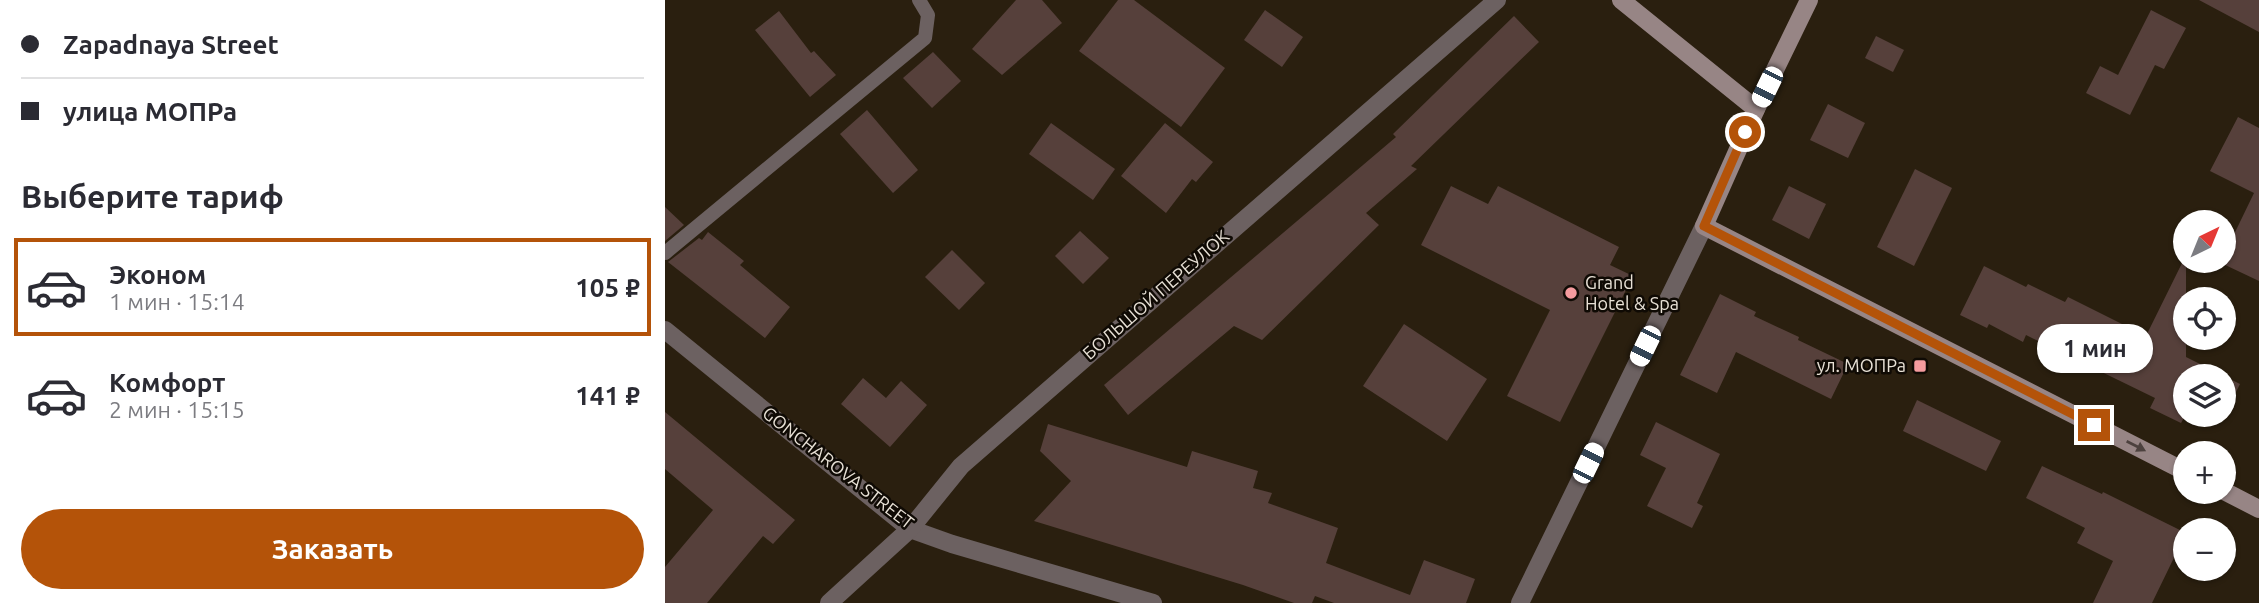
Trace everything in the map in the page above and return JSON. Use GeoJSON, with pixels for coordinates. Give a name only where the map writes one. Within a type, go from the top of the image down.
{"type":"FeatureCollection","features":[{"type":"Feature","properties":{"kind":"main road"},"geometry":{"type":"LineString","coordinates":[[1621,0],[1756,109]]}},
{"type":"Feature","properties":{"kind":"main road"},"geometry":{"type":"LineString","coordinates":[[1809,0],[1756,109],[1704,226],[2173,464]]}},
{"type":"Feature","properties":{"kind":"main road"},"geometry":{"type":"LineString","coordinates":[[2236,497],[2259,509]]}},
{"type":"Feature","properties":{"kind":"street","name":"БОЛЬШОЙ ПЕРЕУЛОК"},"geometry":{"type":"LineString","coordinates":[[828,603],[910,529],[961,466],[1497,0]]}},
{"type":"Feature","properties":{"kind":"street"},"geometry":{"type":"LineString","coordinates":[[1520,603],[1704,226]]}},
{"type":"Feature","properties":{"kind":"street","name":"GONCHAROVA STREET"},"geometry":{"type":"LineString","coordinates":[[665,330],[910,529],[952,544],[1153,603]]}},
{"type":"Feature","properties":{"kind":"lane"},"geometry":{"type":"LineString","coordinates":[[665,253],[925,38],[928,15],[919,0]]}},
{"type":"Feature","properties":{"kind":"building"},"geometry":{"type":"Polygon","coordinates":[[[1016,0],[1042,0],[1062,23],[1002,75],[972,49],[1016,0]]]}},
{"type":"Feature","properties":{"kind":"building"},"geometry":{"type":"Polygon","coordinates":[[[1118,0],[1134,0],[1225,68],[1181,127],[1079,51],[1118,0]]]}},
{"type":"Feature","properties":{"kind":"building"},"geometry":{"type":"Polygon","coordinates":[[[2199,0],[2259,0],[2259,32],[2199,0]]]}},
{"type":"Feature","properties":{"kind":"building"},"geometry":{"type":"Polygon","coordinates":[[[1265,10],[1303,37],[1282,67],[1244,40],[1265,10]]]}},
{"type":"Feature","properties":{"kind":"building"},"geometry":{"type":"Polygon","coordinates":[[[2151,10],[2186,28],[2164,69],[2155,65],[2130,115],[2086,93],[2100,66],[2118,75],[2151,10]]]}},
{"type":"Feature","properties":{"kind":"building"},"geometry":{"type":"Polygon","coordinates":[[[779,11],[811,53],[814,51],[836,75],[810,97],[755,30],[779,11]]]}},
{"type":"Feature","properties":{"kind":"building"},"geometry":{"type":"Polygon","coordinates":[[[1514,16],[1539,42],[1411,166],[1417,169],[1366,213],[1379,225],[1262,340],[1234,326],[1128,415],[1104,385],[1396,137],[1393,134],[1514,16]]]}},
{"type":"Feature","properties":{"kind":"building"},"geometry":{"type":"Polygon","coordinates":[[[1876,36],[1904,50],[1893,72],[1865,58],[1876,36]]]}},
{"type":"Feature","properties":{"kind":"building"},"geometry":{"type":"Polygon","coordinates":[[[933,52],[961,81],[932,108],[903,78],[933,52]]]}},
{"type":"Feature","properties":{"kind":"building"},"geometry":{"type":"Polygon","coordinates":[[[1828,104],[1865,123],[1848,158],[1810,140],[1828,104]]]}},
{"type":"Feature","properties":{"kind":"building"},"geometry":{"type":"Polygon","coordinates":[[[867,110],[918,170],[893,193],[840,134],[867,110]]]}},
{"type":"Feature","properties":{"kind":"building"},"geometry":{"type":"Polygon","coordinates":[[[2238,117],[2259,128],[2259,281],[2237,271],[2237,228],[2254,193],[2210,171],[2238,117]]]}},
{"type":"Feature","properties":{"kind":"building"},"geometry":{"type":"Polygon","coordinates":[[[1051,123],[1115,169],[1093,200],[1029,154],[1051,123]]]}},
{"type":"Feature","properties":{"kind":"building"},"geometry":{"type":"Polygon","coordinates":[[[1165,123],[1213,162],[1196,182],[1192,179],[1166,213],[1121,176],[1165,123]]]}},
{"type":"Feature","properties":{"kind":"building"},"geometry":{"type":"Polygon","coordinates":[[[1915,169],[1952,188],[1914,266],[1877,247],[1915,169]]]}},
{"type":"Feature","properties":{"kind":"building","name":"Grand Hotel & Spa"},"geometry":{"type":"Polygon","coordinates":[[[1451,186],[1488,204],[1498,186],[1619,247],[1610,265],[1633,276],[1560,422],[1507,396],[1550,310],[1421,245],[1451,186]]]}},
{"type":"Feature","properties":{"kind":"building"},"geometry":{"type":"Polygon","coordinates":[[[1789,186],[1826,204],[1809,239],[1772,220],[1789,186]]]}},
{"type":"Feature","properties":{"kind":"building"},"geometry":{"type":"Polygon","coordinates":[[[665,207],[684,225],[665,241],[665,207]]]}},
{"type":"Feature","properties":{"kind":"building"},"geometry":{"type":"Polygon","coordinates":[[[1080,231],[1109,258],[1083,284],[1055,256],[1080,231]]]}},
{"type":"Feature","properties":{"kind":"building"},"geometry":{"type":"Polygon","coordinates":[[[708,232],[744,261],[740,265],[790,307],[765,338],[668,262],[699,238],[702,240],[708,232]]]}},
{"type":"Feature","properties":{"kind":"building"},"geometry":{"type":"Polygon","coordinates":[[[952,250],[985,283],[959,310],[925,277],[952,250]]]}},
{"type":"Feature","properties":{"kind":"building"},"geometry":{"type":"Polygon","coordinates":[[[1984,266],[2026,287],[2028,284],[2065,302],[2068,297],[2146,336],[2177,273],[2186,273],[2186,287],[2173,287],[2173,350],[2186,350],[2186,357],[2200,364],[2173,364],[2173,419],[2150,408],[2155,398],[2026,335],[2023,342],[1989,324],[1987,328],[1960,315],[1984,266]]]}},
{"type":"Feature","properties":{"kind":"building"},"geometry":{"type":"Polygon","coordinates":[[[1720,294],[1756,312],[1754,316],[1848,364],[1831,399],[1736,352],[1717,393],[1680,375],[1720,294]]]}},
{"type":"Feature","properties":{"kind":"building"},"geometry":{"type":"Polygon","coordinates":[[[1404,324],[1487,379],[1447,441],[1363,386],[1404,324]]]}},
{"type":"Feature","properties":{"kind":"building"},"geometry":{"type":"Polygon","coordinates":[[[863,378],[886,398],[901,381],[927,405],[890,447],[841,404],[863,378]]]}},
{"type":"Feature","properties":{"kind":"building"},"geometry":{"type":"Polygon","coordinates":[[[1917,400],[2001,441],[1986,471],[1903,431],[1917,400]]]}},
{"type":"Feature","properties":{"kind":"building"},"geometry":{"type":"Polygon","coordinates":[[[665,412],[795,520],[773,544],[763,536],[707,603],[665,603],[665,567],[713,510],[665,469],[665,412]]]}},
{"type":"Feature","properties":{"kind":"building"},"geometry":{"type":"Polygon","coordinates":[[[1656,422],[1720,454],[1697,503],[1703,506],[1692,528],[1647,506],[1666,468],[1640,455],[1656,422]]]}},
{"type":"Feature","properties":{"kind":"building"},"geometry":{"type":"Polygon","coordinates":[[[1048,424],[1187,467],[1192,451],[1258,471],[1253,488],[1272,493],[1268,503],[1338,528],[1326,563],[1410,595],[1424,560],[1475,579],[1466,603],[1334,603],[1315,596],[1312,603],[1294,603],[1034,521],[1071,481],[1040,451],[1048,424]]]}},
{"type":"Feature","properties":{"kind":"building"},"geometry":{"type":"Polygon","coordinates":[[[2042,466],[2173,527],[2173,560],[2152,603],[2093,603],[2113,561],[2077,543],[2085,528],[2026,498],[2042,466]]]}},
{"type":"Feature","properties":{"kind":"place","name":"Grand Hotel & Spa"},"geometry":{"type":"Point","coordinates":[1571,293]}},
{"type":"Feature","properties":{"kind":"place","name":"ул. МОПРа"},"geometry":{"type":"Point","coordinates":[1920,366]}},
{"type":"Feature","properties":{"kind":"route"},"geometry":{"type":"LineString","coordinates":[[1745,132],[1704,226],[2094,425]]}}]}
